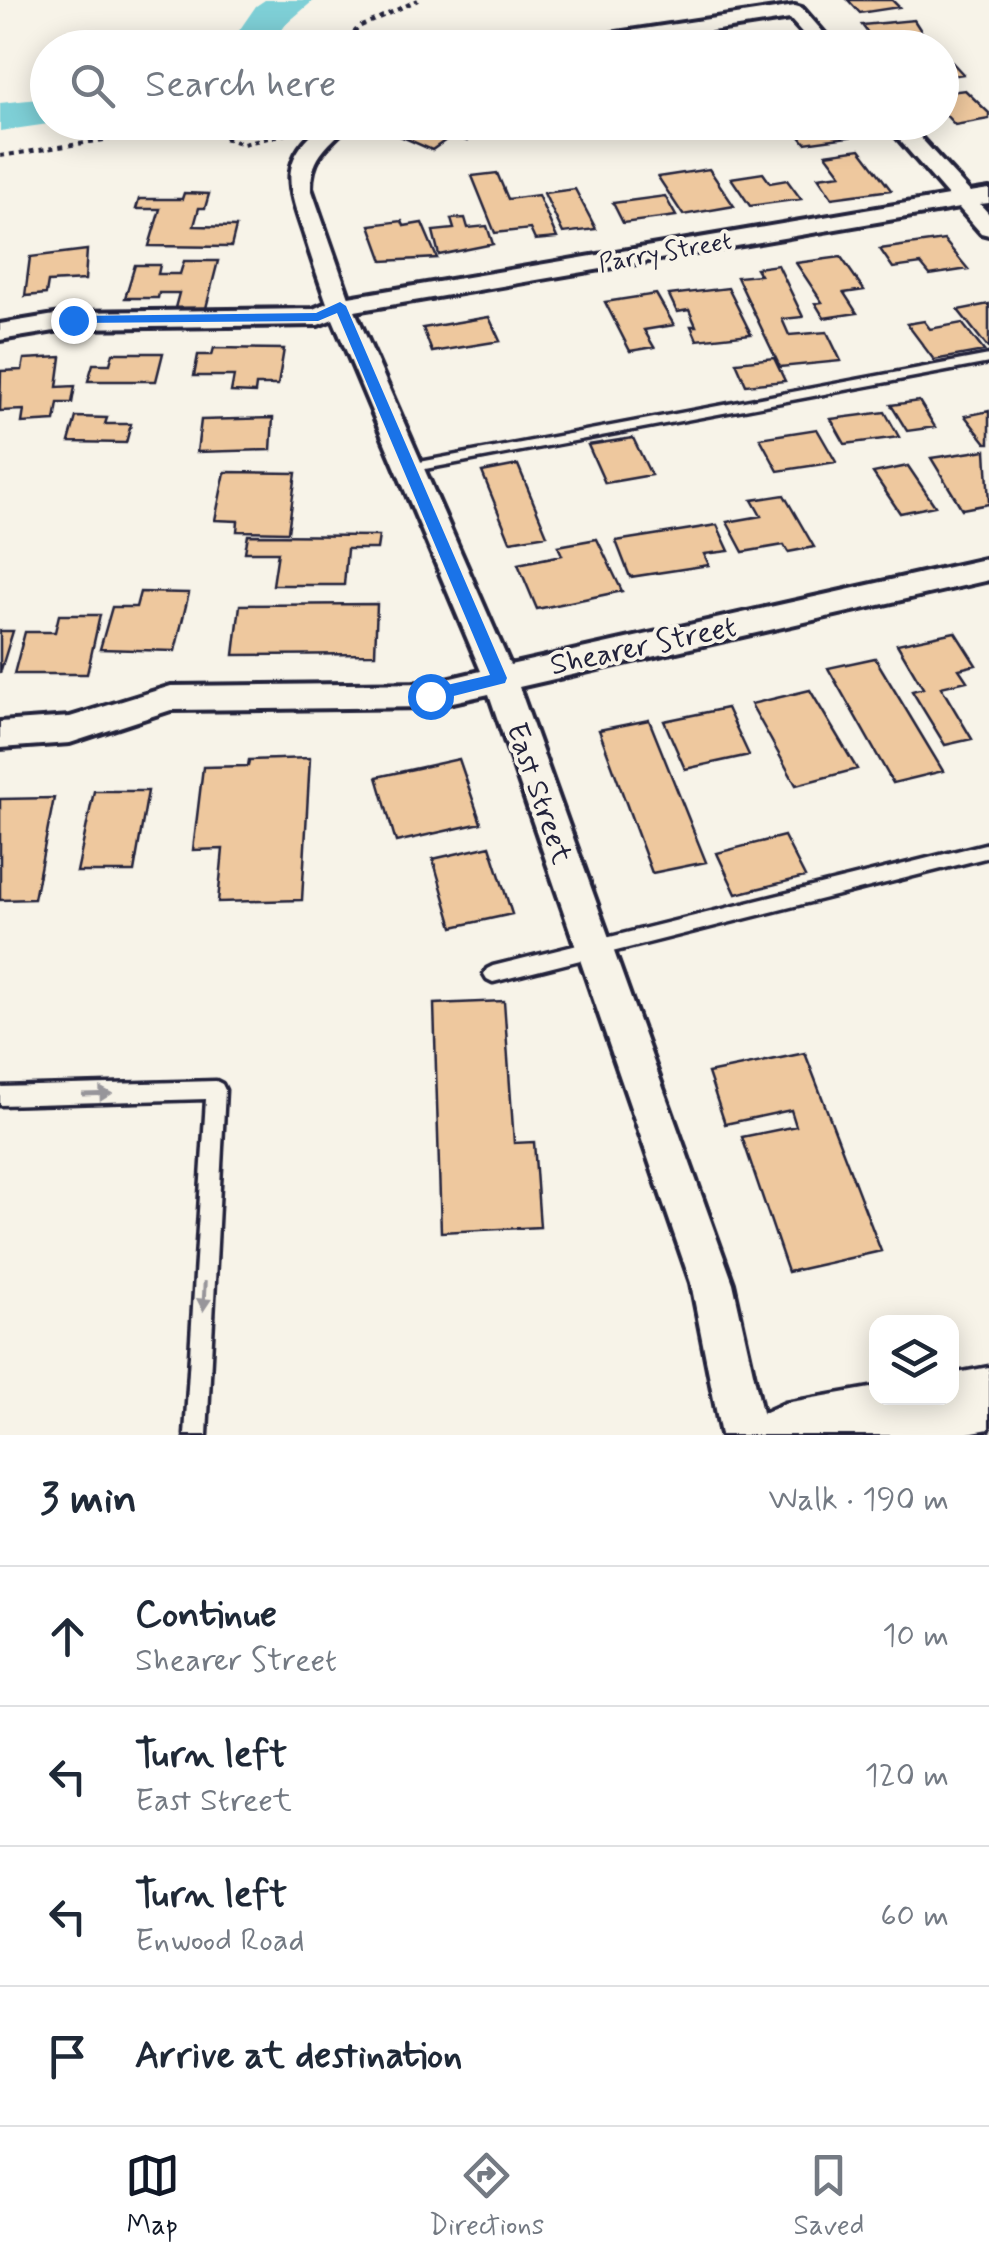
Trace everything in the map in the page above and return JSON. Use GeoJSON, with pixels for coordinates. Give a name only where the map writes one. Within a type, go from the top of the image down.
{"type":"FeatureCollection","features":[{"type":"Feature","properties":{"kind":"main road"},"geometry":{"type":"LineString","coordinates":[[785,1435],[989,1398]]}},
{"type":"Feature","properties":{"kind":"street"},"geometry":{"type":"LineString","coordinates":[[676,30],[795,12],[810,30]]}},
{"type":"Feature","properties":{"kind":"street","name":"East Street"},"geometry":{"type":"LineString","coordinates":[[320,140],[307,151],[299,169],[300,188],[340,306],[500,678],[712,1283],[744,1435]]}},
{"type":"Feature","properties":{"kind":"street"},"geometry":{"type":"LineString","coordinates":[[910,140],[989,228]]}},
{"type":"Feature","properties":{"kind":"street","name":"Parry Street"},"geometry":{"type":"LineString","coordinates":[[0,332],[73,320],[318,317],[340,306],[989,196]]}},
{"type":"Feature","properties":{"kind":"street","name":"Shearer Street"},"geometry":{"type":"LineString","coordinates":[[0,735],[53,734],[157,700],[430,696],[989,569]]}},
{"type":"Feature","properties":{"kind":"lane"},"geometry":{"type":"LineString","coordinates":[[409,468],[989,359]]}},
{"type":"Feature","properties":{"kind":"lane"},"geometry":{"type":"LineString","coordinates":[[493,974],[989,850]]}},
{"type":"Feature","properties":{"kind":"lane"},"geometry":{"type":"LineString","coordinates":[[0,1096],[216,1090],[196,1435]]}},
{"type":"Feature","properties":{"kind":"path"},"geometry":{"type":"LineString","coordinates":[[357,30],[418,0]]}},
{"type":"Feature","properties":{"kind":"path"},"geometry":{"type":"LineString","coordinates":[[0,156],[104,140]]}},
{"type":"Feature","properties":{"kind":"path"},"geometry":{"type":"LineString","coordinates":[[226,140],[243,144],[255,140]]}},
{"type":"Feature","properties":{"kind":"building"},"geometry":{"type":"Polygon","coordinates":[[[848,0],[892,0],[899,7],[860,13],[848,0]]]}},
{"type":"Feature","properties":{"kind":"building"},"geometry":{"type":"Polygon","coordinates":[[[914,20],[920,30],[866,30],[862,25],[914,20]]]}},
{"type":"Feature","properties":{"kind":"building"},"geometry":{"type":"Polygon","coordinates":[[[965,90],[989,113],[989,119],[959,124],[959,91],[965,90]]]}},
{"type":"Feature","properties":{"kind":"building"},"geometry":{"type":"Polygon","coordinates":[[[409,140],[446,140],[432,150],[409,140]]]}},
{"type":"Feature","properties":{"kind":"building"},"geometry":{"type":"Polygon","coordinates":[[[860,149],[891,190],[832,198],[818,177],[841,174],[826,154],[860,149]]]}},
{"type":"Feature","properties":{"kind":"building"},"geometry":{"type":"Polygon","coordinates":[[[709,169],[734,206],[683,215],[658,177],[709,169]]]}},
{"type":"Feature","properties":{"kind":"building"},"geometry":{"type":"Polygon","coordinates":[[[497,173],[508,199],[538,195],[557,238],[535,240],[530,229],[495,233],[472,176],[497,173]]]}},
{"type":"Feature","properties":{"kind":"building"},"geometry":{"type":"Polygon","coordinates":[[[763,173],[770,183],[787,180],[801,199],[750,206],[731,178],[763,173]]]}},
{"type":"Feature","properties":{"kind":"building"},"geometry":{"type":"Polygon","coordinates":[[[575,189],[596,229],[563,233],[544,193],[575,189]]]}},
{"type":"Feature","properties":{"kind":"building"},"geometry":{"type":"Polygon","coordinates":[[[184,193],[209,194],[205,208],[199,208],[194,226],[236,227],[231,247],[149,246],[160,209],[136,209],[139,199],[182,199],[184,193]]]}},
{"type":"Feature","properties":{"kind":"building"},"geometry":{"type":"Polygon","coordinates":[[[665,196],[676,216],[623,223],[613,203],[665,196]]]}},
{"type":"Feature","properties":{"kind":"building"},"geometry":{"type":"Polygon","coordinates":[[[465,218],[468,228],[487,226],[493,244],[439,255],[433,231],[454,229],[451,219],[465,218]]]}},
{"type":"Feature","properties":{"kind":"building"},"geometry":{"type":"Polygon","coordinates":[[[402,221],[404,226],[422,223],[437,258],[383,261],[370,225],[402,221]]]}},
{"type":"Feature","properties":{"kind":"building"},"geometry":{"type":"Polygon","coordinates":[[[944,240],[968,269],[930,275],[921,264],[893,268],[880,249],[944,240]]]}},
{"type":"Feature","properties":{"kind":"building"},"geometry":{"type":"Polygon","coordinates":[[[87,250],[85,280],[48,282],[46,294],[25,296],[30,257],[87,250]]]}},
{"type":"Feature","properties":{"kind":"building"},"geometry":{"type":"Polygon","coordinates":[[[841,257],[864,290],[844,293],[857,313],[824,318],[815,303],[822,302],[796,263],[841,257]]]}},
{"type":"Feature","properties":{"kind":"building"},"geometry":{"type":"Polygon","coordinates":[[[184,261],[218,261],[206,308],[175,308],[179,293],[159,293],[158,298],[125,298],[135,265],[160,265],[158,274],[180,274],[184,261]]]}},
{"type":"Feature","properties":{"kind":"building"},"geometry":{"type":"Polygon","coordinates":[[[778,265],[803,317],[782,319],[789,335],[827,332],[841,361],[780,367],[737,277],[760,275],[756,268],[778,265]]]}},
{"type":"Feature","properties":{"kind":"building"},"geometry":{"type":"Polygon","coordinates":[[[728,288],[751,334],[697,340],[689,310],[677,312],[669,295],[728,288]]]}},
{"type":"Feature","properties":{"kind":"building"},"geometry":{"type":"Polygon","coordinates":[[[656,294],[674,325],[644,330],[654,347],[630,351],[605,302],[656,294]]]}},
{"type":"Feature","properties":{"kind":"building"},"geometry":{"type":"Polygon","coordinates":[[[989,304],[989,348],[988,348],[958,310],[989,304]]]}},
{"type":"Feature","properties":{"kind":"building"},"geometry":{"type":"Polygon","coordinates":[[[489,317],[500,341],[432,352],[423,328],[489,317]]]}},
{"type":"Feature","properties":{"kind":"building"},"geometry":{"type":"Polygon","coordinates":[[[924,321],[930,329],[962,323],[984,351],[934,360],[907,324],[924,321]]]}},
{"type":"Feature","properties":{"kind":"building"},"geometry":{"type":"Polygon","coordinates":[[[214,348],[284,349],[278,385],[256,385],[255,393],[231,392],[234,376],[194,376],[198,355],[212,355],[214,348]]]}},
{"type":"Feature","properties":{"kind":"building"},"geometry":{"type":"Polygon","coordinates":[[[113,353],[163,353],[156,381],[88,381],[93,364],[110,364],[113,353]]]}},
{"type":"Feature","properties":{"kind":"building"},"geometry":{"type":"Polygon","coordinates":[[[61,357],[57,387],[75,386],[72,403],[58,403],[55,421],[22,423],[24,410],[0,411],[1,371],[22,370],[24,359],[61,357]]]}},
{"type":"Feature","properties":{"kind":"building"},"geometry":{"type":"Polygon","coordinates":[[[774,358],[785,381],[746,385],[736,362],[774,358]]]}},
{"type":"Feature","properties":{"kind":"building"},"geometry":{"type":"Polygon","coordinates":[[[919,401],[935,427],[907,431],[891,405],[919,401]]]}},
{"type":"Feature","properties":{"kind":"building"},"geometry":{"type":"Polygon","coordinates":[[[989,411],[989,443],[986,443],[965,416],[989,411]]]}},
{"type":"Feature","properties":{"kind":"building"},"geometry":{"type":"Polygon","coordinates":[[[885,412],[899,437],[845,444],[831,419],[885,412]]]}},
{"type":"Feature","properties":{"kind":"building"},"geometry":{"type":"Polygon","coordinates":[[[76,417],[107,418],[105,424],[131,424],[126,443],[69,442],[76,417]]]}},
{"type":"Feature","properties":{"kind":"building"},"geometry":{"type":"Polygon","coordinates":[[[273,418],[271,450],[197,452],[201,420],[273,418]]]}},
{"type":"Feature","properties":{"kind":"building"},"geometry":{"type":"Polygon","coordinates":[[[817,429],[836,462],[778,471],[760,438],[817,429]]]}},
{"type":"Feature","properties":{"kind":"building"},"geometry":{"type":"Polygon","coordinates":[[[633,438],[651,475],[605,483],[588,445],[633,438]]]}},
{"type":"Feature","properties":{"kind":"building"},"geometry":{"type":"Polygon","coordinates":[[[986,450],[989,504],[962,509],[931,458],[986,450]]]}},
{"type":"Feature","properties":{"kind":"building"},"geometry":{"type":"Polygon","coordinates":[[[518,465],[547,535],[510,541],[482,472],[518,465]]]}},
{"type":"Feature","properties":{"kind":"building"},"geometry":{"type":"Polygon","coordinates":[[[908,466],[935,506],[900,513],[873,473],[908,466]]]}},
{"type":"Feature","properties":{"kind":"building"},"geometry":{"type":"Polygon","coordinates":[[[225,472],[296,473],[288,532],[237,531],[238,521],[215,520],[225,472]]]}},
{"type":"Feature","properties":{"kind":"building"},"geometry":{"type":"Polygon","coordinates":[[[784,495],[814,547],[788,552],[784,545],[743,552],[727,522],[761,516],[752,500],[784,495]]]}},
{"type":"Feature","properties":{"kind":"building"},"geometry":{"type":"Polygon","coordinates":[[[717,525],[729,551],[704,554],[709,565],[630,577],[616,541],[717,525]]]}},
{"type":"Feature","properties":{"kind":"building"},"geometry":{"type":"Polygon","coordinates":[[[248,535],[379,536],[377,549],[347,549],[344,585],[273,585],[278,552],[245,552],[248,535]]]}},
{"type":"Feature","properties":{"kind":"building"},"geometry":{"type":"Polygon","coordinates":[[[597,539],[622,591],[537,609],[518,564],[562,555],[558,546],[597,539]]]}},
{"type":"Feature","properties":{"kind":"building"},"geometry":{"type":"Polygon","coordinates":[[[140,592],[189,593],[175,651],[100,649],[112,607],[136,607],[140,592]]]}},
{"type":"Feature","properties":{"kind":"building"},"geometry":{"type":"Polygon","coordinates":[[[377,604],[375,654],[234,655],[240,605],[377,604]]]}},
{"type":"Feature","properties":{"kind":"building"},"geometry":{"type":"Polygon","coordinates":[[[59,615],[100,615],[87,674],[14,674],[25,632],[55,632],[59,615]]]}},
{"type":"Feature","properties":{"kind":"building"},"geometry":{"type":"Polygon","coordinates":[[[0,631],[13,631],[0,673],[0,631]]]}},
{"type":"Feature","properties":{"kind":"building"},"geometry":{"type":"Polygon","coordinates":[[[955,632],[976,665],[959,669],[967,681],[941,687],[972,739],[945,745],[912,691],[923,688],[897,644],[955,632]]]}},
{"type":"Feature","properties":{"kind":"building"},"geometry":{"type":"Polygon","coordinates":[[[875,658],[943,771],[893,783],[828,668],[875,658]]]}},
{"type":"Feature","properties":{"kind":"building"},"geometry":{"type":"Polygon","coordinates":[[[810,690],[857,769],[796,785],[751,704],[810,690]]]}},
{"type":"Feature","properties":{"kind":"building"},"geometry":{"type":"Polygon","coordinates":[[[727,708],[749,755],[685,769],[664,721],[727,708]]]}},
{"type":"Feature","properties":{"kind":"building"},"geometry":{"type":"Polygon","coordinates":[[[649,720],[706,862],[652,873],[599,730],[649,720]]]}},
{"type":"Feature","properties":{"kind":"building"},"geometry":{"type":"Polygon","coordinates":[[[310,758],[302,900],[218,902],[223,849],[193,850],[203,767],[248,766],[249,760],[310,758]]]}},
{"type":"Feature","properties":{"kind":"building"},"geometry":{"type":"Polygon","coordinates":[[[459,759],[481,823],[396,842],[377,777],[459,759]]]}},
{"type":"Feature","properties":{"kind":"building"},"geometry":{"type":"Polygon","coordinates":[[[94,791],[148,791],[134,872],[77,872],[94,791]]]}},
{"type":"Feature","properties":{"kind":"building"},"geometry":{"type":"Polygon","coordinates":[[[54,798],[34,899],[0,900],[0,799],[54,798]]]}},
{"type":"Feature","properties":{"kind":"building"},"geometry":{"type":"Polygon","coordinates":[[[784,836],[805,877],[736,894],[717,853],[784,836]]]}},
{"type":"Feature","properties":{"kind":"building"},"geometry":{"type":"Polygon","coordinates":[[[490,846],[512,914],[453,927],[433,859],[490,846]]]}},
{"type":"Feature","properties":{"kind":"building"},"geometry":{"type":"Polygon","coordinates":[[[504,1001],[514,1143],[534,1142],[540,1227],[441,1232],[434,1004],[504,1001]]]}},
{"type":"Feature","properties":{"kind":"building"},"geometry":{"type":"Polygon","coordinates":[[[805,1053],[881,1251],[788,1272],[742,1137],[796,1126],[791,1110],[725,1124],[708,1073],[805,1053]]]}},
{"type":"Feature","properties":{"kind":"waterway"},"geometry":{"type":"LineString","coordinates":[[261,30],[271,15],[293,0]]}},
{"type":"Feature","properties":{"kind":"waterway"},"geometry":{"type":"LineString","coordinates":[[0,117],[30,114]]}},
{"type":"Feature","properties":{"kind":"route"},"geometry":{"type":"LineString","coordinates":[[73,320],[318,317],[340,306],[500,678],[430,696]]}}]}
